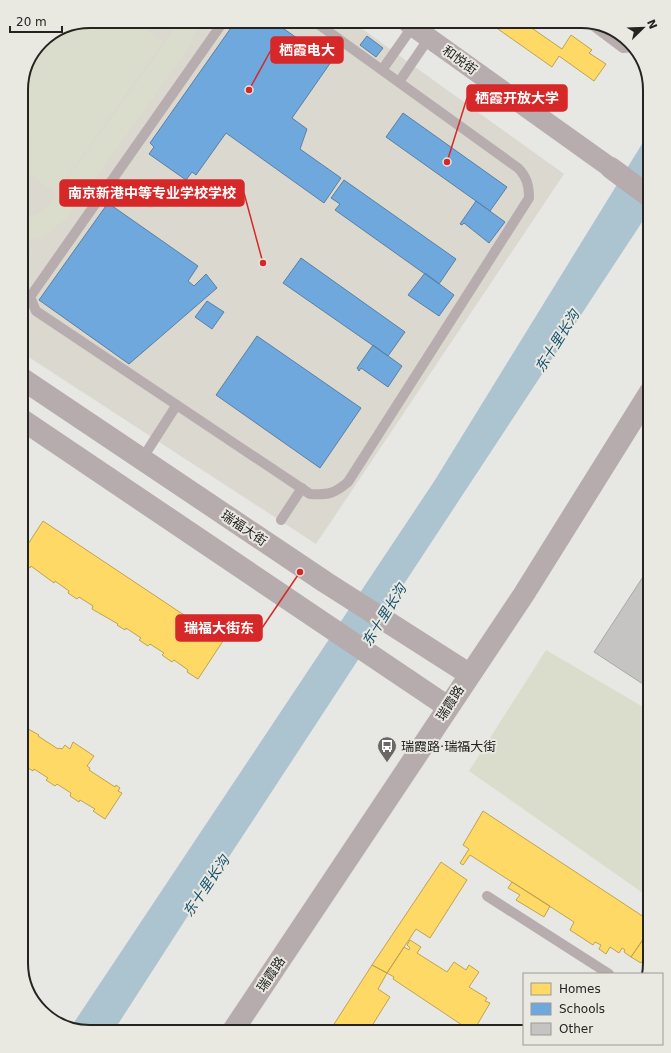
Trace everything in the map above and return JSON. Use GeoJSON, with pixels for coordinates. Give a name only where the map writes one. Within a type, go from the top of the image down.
{"type":"FeatureCollection","features":[{"type":"Feature","properties":{"kind":"street","name":"和悦街"},"geometry":{"type":"LineString","coordinates":[[415,28],[611,168]]}},
{"type":"Feature","properties":{"kind":"street"},"geometry":{"type":"LineString","coordinates":[[611,168],[643,191]]}},
{"type":"Feature","properties":{"kind":"street","name":"瑞福大街"},"geometry":{"type":"LineString","coordinates":[[28,383],[326,582],[469,674]]}},
{"type":"Feature","properties":{"kind":"street","name":"瑞霞路"},"geometry":{"type":"LineString","coordinates":[[237,1025],[469,674],[524,594],[643,403]]}},
{"type":"Feature","properties":{"kind":"street"},"geometry":{"type":"LineString","coordinates":[[28,424],[448,707]]}},
{"type":"Feature","properties":{"kind":"lane"},"geometry":{"type":"LineString","coordinates":[[219,28],[30,297],[36,312],[176,406],[310,494],[326,495],[340,490],[348,482],[529,198],[529,186],[524,174],[518,168],[324,28]]}},
{"type":"Feature","properties":{"kind":"lane"},"geometry":{"type":"LineString","coordinates":[[382,70],[408,28]]}},
{"type":"Feature","properties":{"kind":"lane"},"geometry":{"type":"LineString","coordinates":[[599,30],[623,48]]}},
{"type":"Feature","properties":{"kind":"lane"},"geometry":{"type":"LineString","coordinates":[[399,82],[430,38]]}},
{"type":"Feature","properties":{"kind":"lane"},"geometry":{"type":"LineString","coordinates":[[142,459],[176,406]]}},
{"type":"Feature","properties":{"kind":"lane"},"geometry":{"type":"LineString","coordinates":[[280,520],[302,488]]}},
{"type":"Feature","properties":{"kind":"lane"},"geometry":{"type":"LineString","coordinates":[[487,896],[607,973]]}},
{"type":"Feature","properties":{"kind":"shaded area"},"geometry":{"type":"Polygon","coordinates":[[[90,28],[361,28],[564,174],[316,544],[28,357],[28,85],[30,74],[38,55],[55,38],[78,29],[90,28]]]}},
{"type":"Feature","properties":{"kind":"green space"},"geometry":{"type":"Polygon","coordinates":[[[144,28],[163,42],[56,193],[28,173],[28,85],[30,74],[38,55],[55,38],[78,29],[144,28]]]}},
{"type":"Feature","properties":{"kind":"green space"},"geometry":{"type":"Polygon","coordinates":[[[173,28],[196,28],[191,42],[184,54],[66,219],[43,236],[28,241],[28,218],[40,213],[49,205],[166,42],[173,28]]]}},
{"type":"Feature","properties":{"kind":"green space"},"geometry":{"type":"Polygon","coordinates":[[[546,650],[643,707],[643,893],[469,771],[546,650]]]}},
{"type":"Feature","properties":{"kind":"water"},"geometry":{"type":"Polygon","coordinates":[[[643,142],[643,221],[296,748],[118,1025],[85,1025],[74,1023],[435,480],[643,142]]]}},
{"type":"Feature","properties":{"kind":"building: Homes"},"geometry":{"type":"Polygon","coordinates":[[[497,28],[532,28],[562,49],[571,35],[592,50],[589,53],[606,64],[594,81],[559,56],[552,67],[497,28]]]}},
{"type":"Feature","properties":{"kind":"building: Homes"},"geometry":{"type":"Polygon","coordinates":[[[43,521],[223,641],[198,679],[187,672],[188,670],[174,660],[172,662],[162,655],[164,653],[150,644],[148,646],[139,640],[141,638],[126,628],[125,630],[117,625],[118,624],[92,609],[93,606],[79,597],[77,599],[55,581],[54,583],[31,566],[30,568],[28,567],[28,544],[43,521]]]}},
{"type":"Feature","properties":{"kind":"building: Homes"},"geometry":{"type":"Polygon","coordinates":[[[28,729],[58,749],[62,749],[65,745],[70,749],[73,742],[94,756],[87,766],[90,768],[89,770],[115,787],[116,785],[120,788],[118,791],[122,793],[105,819],[93,811],[95,809],[70,796],[71,793],[57,784],[55,786],[46,780],[48,778],[34,769],[33,771],[28,768],[28,729]]]}},
{"type":"Feature","properties":{"kind":"building: Homes"},"geometry":{"type":"Polygon","coordinates":[[[483,811],[643,916],[643,939],[631,957],[624,952],[625,950],[622,948],[619,953],[610,947],[606,954],[599,949],[601,945],[595,942],[593,945],[570,930],[574,922],[470,855],[463,865],[460,863],[469,849],[463,845],[483,811]]]}},
{"type":"Feature","properties":{"kind":"building: Homes"},"geometry":{"type":"Polygon","coordinates":[[[441,862],[467,880],[430,938],[416,929],[387,973],[372,965],[441,862]]]}},
{"type":"Feature","properties":{"kind":"building: Homes"},"geometry":{"type":"Polygon","coordinates":[[[512,882],[550,906],[544,917],[516,900],[520,895],[508,888],[512,882]]]}},
{"type":"Feature","properties":{"kind":"building: Homes"},"geometry":{"type":"Polygon","coordinates":[[[410,940],[421,947],[417,953],[447,972],[454,962],[466,970],[469,965],[479,972],[469,987],[487,998],[485,1001],[490,1003],[477,1025],[462,1025],[393,979],[394,977],[387,973],[404,947],[409,950],[410,948],[407,945],[410,940]]]}},
{"type":"Feature","properties":{"kind":"building: Homes"},"geometry":{"type":"Polygon","coordinates":[[[643,940],[643,960],[641,963],[631,957],[643,940]]]}},
{"type":"Feature","properties":{"kind":"building: Homes"},"geometry":{"type":"Polygon","coordinates":[[[372,965],[387,973],[378,989],[390,997],[372,1025],[333,1025],[372,965]]]}},
{"type":"Feature","properties":{"kind":"building: Schools"},"geometry":{"type":"Polygon","coordinates":[[[231,28],[283,28],[331,62],[292,118],[307,129],[300,149],[341,178],[324,203],[226,133],[196,175],[192,172],[186,180],[149,154],[154,147],[150,143],[231,28]]]}},
{"type":"Feature","properties":{"kind":"building: Schools"},"geometry":{"type":"Polygon","coordinates":[[[367,36],[383,48],[376,57],[360,45],[367,36]]]}},
{"type":"Feature","properties":{"kind":"building: Schools"},"geometry":{"type":"Polygon","coordinates":[[[403,113],[507,187],[490,211],[386,137],[403,113]]]}},
{"type":"Feature","properties":{"kind":"building: Schools"},"geometry":{"type":"Polygon","coordinates":[[[344,180],[456,259],[439,284],[335,210],[340,204],[331,198],[344,180]]]}},
{"type":"Feature","properties":{"kind":"building: Schools"},"geometry":{"type":"Polygon","coordinates":[[[476,201],[505,222],[489,243],[464,223],[462,225],[460,224],[476,201]]]}},
{"type":"Feature","properties":{"kind":"building: Schools"},"geometry":{"type":"Polygon","coordinates":[[[108,203],[198,266],[188,281],[194,286],[206,274],[217,288],[129,364],[39,300],[108,203]]]}},
{"type":"Feature","properties":{"kind":"building: Schools"},"geometry":{"type":"Polygon","coordinates":[[[301,258],[405,332],[388,356],[283,283],[301,258]]]}},
{"type":"Feature","properties":{"kind":"building: Schools"},"geometry":{"type":"Polygon","coordinates":[[[425,273],[454,295],[439,316],[408,295],[425,273]]]}},
{"type":"Feature","properties":{"kind":"building: Schools"},"geometry":{"type":"Polygon","coordinates":[[[207,301],[224,312],[212,329],[195,317],[207,301]]]}},
{"type":"Feature","properties":{"kind":"building: Schools"},"geometry":{"type":"Polygon","coordinates":[[[257,336],[361,408],[320,468],[216,395],[257,336]]]}},
{"type":"Feature","properties":{"kind":"building: Schools"},"geometry":{"type":"Polygon","coordinates":[[[373,345],[402,366],[388,387],[361,368],[359,371],[357,368],[373,345]]]}},
{"type":"Feature","properties":{"kind":"building: Other"},"geometry":{"type":"Polygon","coordinates":[[[643,577],[643,684],[594,652],[643,577]]]}},
{"type":"Feature","properties":{"kind":"waterway","name":"东十里长沟"},"geometry":{"type":"LineString","coordinates":[[385,613],[398,593]]}},
{"type":"Feature","properties":{"kind":"waterway","name":"东十里长沟"},"geometry":{"type":"LineString","coordinates":[[364,645],[379,622]]}},
{"type":"Feature","properties":{"kind":"waterway","name":"东十里长沟"},"geometry":{"type":"LineString","coordinates":[[222,863],[359,654]]}},
{"type":"Feature","properties":{"kind":"place","name":"栖霞电大"},"geometry":{"type":"Point","coordinates":[249,90]}},
{"type":"Feature","properties":{"kind":"place","name":"栖霞开放大学"},"geometry":{"type":"Point","coordinates":[447,162]}},
{"type":"Feature","properties":{"kind":"place","name":"南京新港中等专业学校学校"},"geometry":{"type":"Point","coordinates":[263,263]}},
{"type":"Feature","properties":{"kind":"place","name":"瑞福大街东"},"geometry":{"type":"Point","coordinates":[300,572]}},
{"type":"Feature","properties":{"kind":"place","name":"瑞霞路·瑞福大街"},"geometry":{"type":"Point","coordinates":[387,763]}}]}
